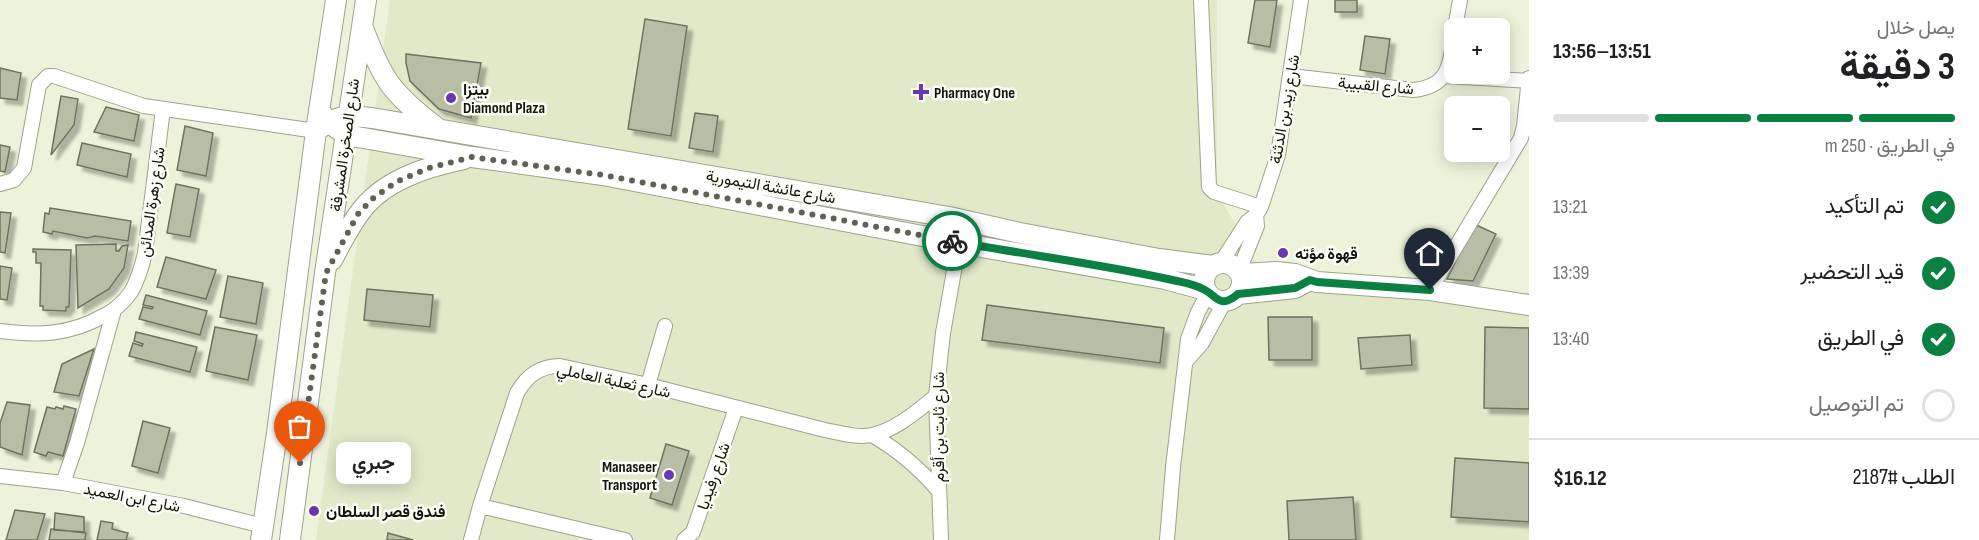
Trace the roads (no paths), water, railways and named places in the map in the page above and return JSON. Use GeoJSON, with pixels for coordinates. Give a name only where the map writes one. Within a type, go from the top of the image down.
{"type":"FeatureCollection","features":[{"type":"Feature","properties":{"kind":"street","name":"شارع الصخرة المشرفة"},"geometry":{"type":"LineString","coordinates":[[262,533],[336,0]]}},
{"type":"Feature","properties":{"kind":"street","name":"شارع الصخرة المشرفة"},"geometry":{"type":"LineString","coordinates":[[290,540],[366,0]]}},
{"type":"Feature","properties":{"kind":"street"},"geometry":{"type":"LineString","coordinates":[[1201,0],[1209,187],[1214,192],[1258,211]]}},
{"type":"Feature","properties":{"kind":"street","name":"شارع زيد بن الدثنة"},"geometry":{"type":"LineString","coordinates":[[1240,273],[1257,226],[1258,211],[1278,155],[1302,0]]}},
{"type":"Feature","properties":{"kind":"street"},"geometry":{"type":"LineString","coordinates":[[1457,18],[1460,0]]}},
{"type":"Feature","properties":{"kind":"street"},"geometry":{"type":"LineString","coordinates":[[362,26],[376,64],[387,83],[412,109],[441,130]]}},
{"type":"Feature","properties":{"kind":"street"},"geometry":{"type":"LineString","coordinates":[[0,184],[14,180],[24,168],[39,85],[48,76],[54,76],[126,101],[163,109],[321,121]]}},
{"type":"Feature","properties":{"kind":"street","name":"شارع القبيبة"},"geometry":{"type":"LineString","coordinates":[[1291,76],[1413,90],[1424,89],[1444,78]]}},
{"type":"Feature","properties":{"kind":"street"},"geometry":{"type":"LineString","coordinates":[[1430,290],[1521,138],[1529,80],[1510,79]]}},
{"type":"Feature","properties":{"kind":"street","name":"شارع زهرة المدائن"},"geometry":{"type":"LineString","coordinates":[[0,331],[38,335],[81,328],[114,310],[131,293],[145,253],[163,109]]}},
{"type":"Feature","properties":{"kind":"street","name":"شارع عائشة التيمورية"},"geometry":{"type":"LineString","coordinates":[[321,121],[347,125],[472,157],[603,175],[959,243],[1165,279],[1219,295],[1295,288],[1310,280]]}},
{"type":"Feature","properties":{"kind":"street","name":"شارع عائشة التيمورية"},"geometry":{"type":"LineString","coordinates":[[347,125],[441,130],[937,215],[1159,259],[1216,265]]}},
{"type":"Feature","properties":{"kind":"street"},"geometry":{"type":"LineString","coordinates":[[326,273],[358,214],[372,199],[396,182],[413,174],[472,157]]}},
{"type":"Feature","properties":{"kind":"street","name":"شارع زيد بن الدثنة"},"geometry":{"type":"LineString","coordinates":[[1216,265],[1247,222],[1258,211]]}},
{"type":"Feature","properties":{"kind":"street","name":"شارع ثابت بن أقرم"},"geometry":{"type":"LineString","coordinates":[[941,540],[936,396],[943,333],[959,243]]}},
{"type":"Feature","properties":{"kind":"street"},"geometry":{"type":"LineString","coordinates":[[1167,540],[1188,339],[1198,312],[1219,295],[1241,288],[1240,273],[1227,264],[1216,265],[1207,273],[1204,281],[1219,295]]}},
{"type":"Feature","properties":{"kind":"street","name":"شارع عائشة التيمورية"},"geometry":{"type":"LineString","coordinates":[[1240,273],[1295,274],[1317,282],[1430,290],[1529,305]]}},
{"type":"Feature","properties":{"kind":"street"},"geometry":{"type":"LineString","coordinates":[[63,483],[77,443],[114,310]]}},
{"type":"Feature","properties":{"kind":"street"},"geometry":{"type":"LineString","coordinates":[[648,385],[665,326]]}},
{"type":"Feature","properties":{"kind":"street","name":"شارع ثعلبة العاملي"},"geometry":{"type":"LineString","coordinates":[[471,540],[517,393],[533,373],[547,366],[560,366],[648,385],[853,435],[872,435],[904,420],[936,396]]}},
{"type":"Feature","properties":{"kind":"street","name":"شارع رفيديا"},"geometry":{"type":"LineString","coordinates":[[684,540],[693,532],[736,408]]}},
{"type":"Feature","properties":{"kind":"street","name":"شارع ثعلبة العاملي"},"geometry":{"type":"LineString","coordinates":[[872,435],[895,448],[919,467],[938,490]]}},
{"type":"Feature","properties":{"kind":"street","name":"شارع ابن العميد"},"geometry":{"type":"LineString","coordinates":[[0,476],[63,483],[184,506],[262,533]]}},
{"type":"Feature","properties":{"kind":"street"},"geometry":{"type":"LineString","coordinates":[[480,506],[625,540]]}},
{"type":"Feature","properties":{"kind":"place","name":"Pharmacy One"},"geometry":{"type":"Point","coordinates":[921,92]}},
{"type":"Feature","properties":{"kind":"place","name":"بيتزا Diamond Plaza"},"geometry":{"type":"Point","coordinates":[451,98]}},
{"type":"Feature","properties":{"kind":"place","name":"قهوة مؤته"},"geometry":{"type":"Point","coordinates":[1283,253]}},
{"type":"Feature","properties":{"kind":"place","name":"جبري"},"geometry":{"type":"Point","coordinates":[300,463]}},
{"type":"Feature","properties":{"kind":"place","name":"Manaseer Transport"},"geometry":{"type":"Point","coordinates":[669,475]}},
{"type":"Feature","properties":{"kind":"place","name":"فندق قصر السلطان"},"geometry":{"type":"Point","coordinates":[314,511]}}]}
